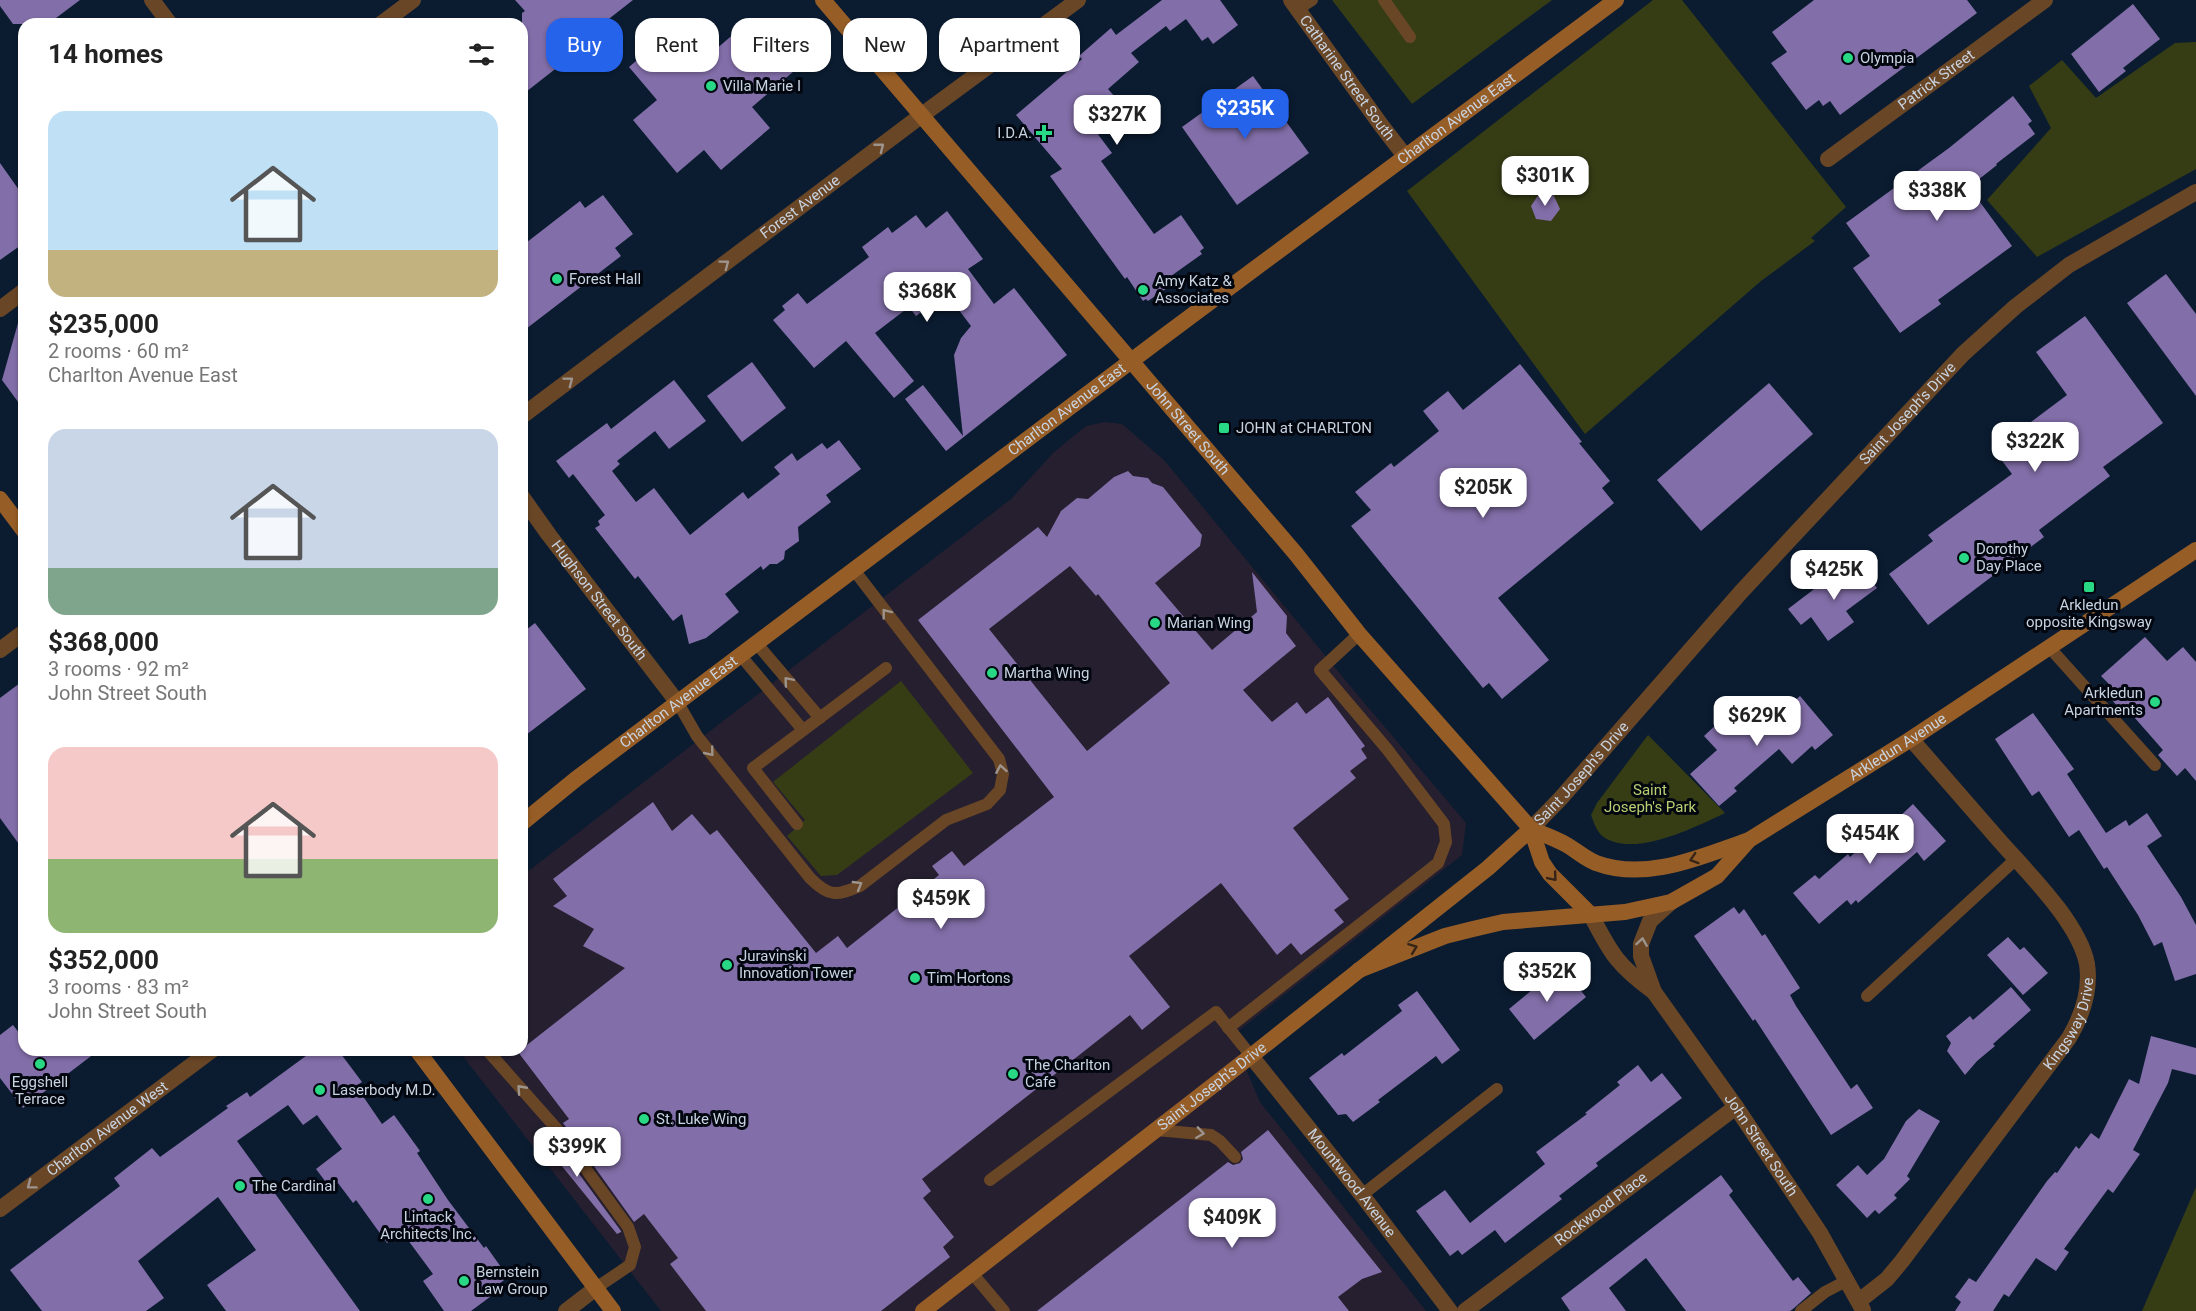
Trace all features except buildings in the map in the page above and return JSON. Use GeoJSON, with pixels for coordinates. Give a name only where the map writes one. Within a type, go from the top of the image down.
{"type":"FeatureCollection","features":[{"type":"Feature","properties":{"kind":"main road","name":"John Street South"},"geometry":{"type":"LineString","coordinates":[[823,0],[1296,554],[1359,634],[1500,797],[1531,829],[1565,844],[1580,856],[1598,864],[1631,869],[1652,869],[1678,864],[1749,840]]}},
{"type":"Feature","properties":{"kind":"main road","name":"Charlton Avenue East"},"geometry":{"type":"LineString","coordinates":[[528,818],[854,570],[1616,0]]}},
{"type":"Feature","properties":{"kind":"main road"},"geometry":{"type":"LineString","coordinates":[[0,499],[18,523]]}},
{"type":"Feature","properties":{"kind":"main road","name":"Arkledun Avenue"},"geometry":{"type":"LineString","coordinates":[[1359,970],[1445,936],[1473,928],[1503,922],[1625,912],[1671,902],[1717,876],[1749,840],[1911,739],[2196,550]]}},
{"type":"Feature","properties":{"kind":"main road","name":"John Street South"},"geometry":{"type":"LineString","coordinates":[[1531,829],[1542,862],[1550,874],[1591,915]]}},
{"type":"Feature","properties":{"kind":"main road","name":"Saint Joseph's Drive"},"geometry":{"type":"LineString","coordinates":[[923,1311],[1251,1056],[1488,868],[1531,829]]}},
{"type":"Feature","properties":{"kind":"main road"},"geometry":{"type":"LineString","coordinates":[[422,1056],[613,1311]]}},
{"type":"Feature","properties":{"kind":"street"},"geometry":{"type":"LineString","coordinates":[[152,0],[166,18]]}},
{"type":"Feature","properties":{"kind":"street"},"geometry":{"type":"LineString","coordinates":[[389,18],[413,0]]}},
{"type":"Feature","properties":{"kind":"street","name":"Forest Avenue"},"geometry":{"type":"LineString","coordinates":[[528,411],[1078,0]]}},
{"type":"Feature","properties":{"kind":"street","name":"Patrick Street"},"geometry":{"type":"LineString","coordinates":[[1827,159],[2045,0]]}},
{"type":"Feature","properties":{"kind":"street","name":"Catharine Street South"},"geometry":{"type":"LineString","coordinates":[[1301,3],[1381,125],[1405,156]]}},
{"type":"Feature","properties":{"kind":"street","name":"Saint Joseph's Drive"},"geometry":{"type":"LineString","coordinates":[[1531,829],[1562,798],[1741,592],[1964,354],[2015,307],[2069,265],[2196,192]]}},
{"type":"Feature","properties":{"kind":"street"},"geometry":{"type":"LineString","coordinates":[[0,309],[18,296]]}},
{"type":"Feature","properties":{"kind":"street","name":"Hughson Street South"},"geometry":{"type":"LineString","coordinates":[[528,505],[678,704]]}},
{"type":"Feature","properties":{"kind":"street"},"geometry":{"type":"LineString","coordinates":[[0,650],[18,636]]}},
{"type":"Feature","properties":{"kind":"street","name":"Kingsway Drive"},"geometry":{"type":"LineString","coordinates":[[1861,1306],[1902,1261],[2069,1038],[2080,1020],[2086,1000],[2088,979],[2086,963],[2077,937],[2055,905],[1911,739]]}},
{"type":"Feature","properties":{"kind":"street","name":"John Street South"},"geometry":{"type":"LineString","coordinates":[[1671,902],[1650,921],[1641,944],[1641,956],[1654,992],[1736,1107],[1821,1233],[1861,1306]]}},
{"type":"Feature","properties":{"kind":"street","name":"John Street South"},"geometry":{"type":"LineString","coordinates":[[1591,915],[1618,962],[1630,975],[1654,992]]}},
{"type":"Feature","properties":{"kind":"street","name":"Charlton Avenue West"},"geometry":{"type":"LineString","coordinates":[[0,1209],[205,1056]]}},
{"type":"Feature","properties":{"kind":"street","name":"Mountwood Avenue"},"geometry":{"type":"LineString","coordinates":[[1251,1056],[1362,1195],[1450,1311]]}},
{"type":"Feature","properties":{"kind":"street","name":"Rockwood Place"},"geometry":{"type":"LineString","coordinates":[[1465,1311],[1736,1107]]}},
{"type":"Feature","properties":{"kind":"street"},"geometry":{"type":"LineString","coordinates":[[566,1311],[596,1288]]}},
{"type":"Feature","properties":{"kind":"lane"},"geometry":{"type":"LineString","coordinates":[[1384,0],[1410,37]]}},
{"type":"Feature","properties":{"kind":"lane"},"geometry":{"type":"LineString","coordinates":[[678,704],[697,736],[810,878],[819,888],[831,894],[844,893],[860,886],[946,820],[987,804],[1000,790],[1004,774],[999,759],[854,570]]}},
{"type":"Feature","properties":{"kind":"lane"},"geometry":{"type":"LineString","coordinates":[[1228,1028],[1438,863],[1446,842],[1444,824],[1387,749],[1320,670],[1359,634]]}},
{"type":"Feature","properties":{"kind":"lane"},"geometry":{"type":"LineString","coordinates":[[757,644],[820,718]]}},
{"type":"Feature","properties":{"kind":"lane"},"geometry":{"type":"LineString","coordinates":[[2049,647],[2155,765]]}},
{"type":"Feature","properties":{"kind":"lane"},"geometry":{"type":"LineString","coordinates":[[741,656],[803,730]]}},
{"type":"Feature","properties":{"kind":"lane"},"geometry":{"type":"LineString","coordinates":[[797,824],[753,768],[886,668]]}},
{"type":"Feature","properties":{"kind":"lane"},"geometry":{"type":"LineString","coordinates":[[1867,996],[2016,859]]}},
{"type":"Feature","properties":{"kind":"lane"},"geometry":{"type":"LineString","coordinates":[[990,1180],[1216,1012],[1251,1056]]}},
{"type":"Feature","properties":{"kind":"lane"},"geometry":{"type":"LineString","coordinates":[[492,1056],[556,1128],[628,1227],[635,1247],[630,1265],[596,1288]]}},
{"type":"Feature","properties":{"kind":"lane"},"geometry":{"type":"LineString","coordinates":[[1362,1195],[1497,1089]]}},
{"type":"Feature","properties":{"kind":"lane"},"geometry":{"type":"LineString","coordinates":[[1156,1130],[1211,1135],[1235,1157]]}},
{"type":"Feature","properties":{"kind":"lane"},"geometry":{"type":"LineString","coordinates":[[972,1273],[1004,1311]]}},
{"type":"Feature","properties":{"kind":"lane"},"geometry":{"type":"LineString","coordinates":[[1801,1311],[1825,1292],[1848,1280]]}},
{"type":"Feature","properties":{"kind":"shaded area"},"geometry":{"type":"Polygon","coordinates":[[[1105,422],[1122,424],[1164,460],[1466,823],[1462,855],[1232,1036],[1260,1102],[1426,1311],[661,1311],[463,1056],[528,1056],[528,871],[1011,499],[1054,452],[1086,426],[1105,422]]]}},
{"type":"Feature","properties":{"kind":"green space"},"geometry":{"type":"Polygon","coordinates":[[[1332,0],[1552,0],[1412,104],[1332,0]]]}},
{"type":"Feature","properties":{"kind":"green space"},"geometry":{"type":"Polygon","coordinates":[[[1653,0],[1682,0],[1846,207],[1811,238],[1815,241],[1761,281],[1585,434],[1407,191],[1653,0]]]}},
{"type":"Feature","properties":{"kind":"green space"},"geometry":{"type":"Polygon","coordinates":[[[2196,42],[2196,169],[2037,257],[1987,200],[2051,128],[2029,86],[2062,60],[2096,98],[2175,43],[2196,42]]]}},
{"type":"Feature","properties":{"kind":"green space"},"geometry":{"type":"Polygon","coordinates":[[[901,681],[973,773],[837,875],[821,876],[787,836],[805,820],[773,782],[901,681]]]}},
{"type":"Feature","properties":{"kind":"green space","name":"Saint Joseph's Park"},"geometry":{"type":"Polygon","coordinates":[[[1648,735],[1725,813],[1666,838],[1633,844],[1618,843],[1602,836],[1591,815],[1597,803],[1648,735]]]}},
{"type":"Feature","properties":{"kind":"green space"},"geometry":{"type":"Polygon","coordinates":[[[2196,1187],[2196,1311],[2142,1311],[2196,1187]]]}},
{"type":"Feature","properties":{"kind":"place","name":"Olympia"},"geometry":{"type":"Point","coordinates":[1848,58]}},
{"type":"Feature","properties":{"kind":"place","name":"Villa Marie I"},"geometry":{"type":"Point","coordinates":[711,86]}},
{"type":"Feature","properties":{"kind":"place","name":"I.D.A."},"geometry":{"type":"Point","coordinates":[1044,133]}},
{"type":"Feature","properties":{"kind":"place","name":"Forest Hall"},"geometry":{"type":"Point","coordinates":[557,279]}},
{"type":"Feature","properties":{"kind":"place","name":"Amy Katz & Associates"},"geometry":{"type":"Point","coordinates":[1143,290]}},
{"type":"Feature","properties":{"kind":"place","name":"JOHN at CHARLTON"},"geometry":{"type":"Point","coordinates":[1224,428]}},
{"type":"Feature","properties":{"kind":"place","name":"Dorothy Day Place"},"geometry":{"type":"Point","coordinates":[1964,558]}},
{"type":"Feature","properties":{"kind":"place","name":"Arkledun opposite Kingsway"},"geometry":{"type":"Point","coordinates":[2089,587]}},
{"type":"Feature","properties":{"kind":"place","name":"Marian Wing"},"geometry":{"type":"Point","coordinates":[1155,623]}},
{"type":"Feature","properties":{"kind":"place","name":"Martha Wing"},"geometry":{"type":"Point","coordinates":[992,673]}},
{"type":"Feature","properties":{"kind":"place","name":"Arkledun Apartments"},"geometry":{"type":"Point","coordinates":[2155,702]}},
{"type":"Feature","properties":{"kind":"place","name":"Juravinski Innovation Tower"},"geometry":{"type":"Point","coordinates":[727,965]}},
{"type":"Feature","properties":{"kind":"place","name":"Tim Hortons"},"geometry":{"type":"Point","coordinates":[915,978]}},
{"type":"Feature","properties":{"kind":"place","name":"Eggshell Terrace"},"geometry":{"type":"Point","coordinates":[40,1064]}},
{"type":"Feature","properties":{"kind":"place","name":"The Charlton Cafe"},"geometry":{"type":"Point","coordinates":[1013,1074]}},
{"type":"Feature","properties":{"kind":"place","name":"Laserbody M.D."},"geometry":{"type":"Point","coordinates":[320,1090]}},
{"type":"Feature","properties":{"kind":"place","name":"St. Luke Wing"},"geometry":{"type":"Point","coordinates":[644,1119]}},
{"type":"Feature","properties":{"kind":"place","name":"The Cardinal"},"geometry":{"type":"Point","coordinates":[240,1186]}},
{"type":"Feature","properties":{"kind":"place","name":"Lintack Architects Inc."},"geometry":{"type":"Point","coordinates":[428,1199]}},
{"type":"Feature","properties":{"kind":"place","name":"Bernstein Law Group"},"geometry":{"type":"Point","coordinates":[464,1281]}}]}
